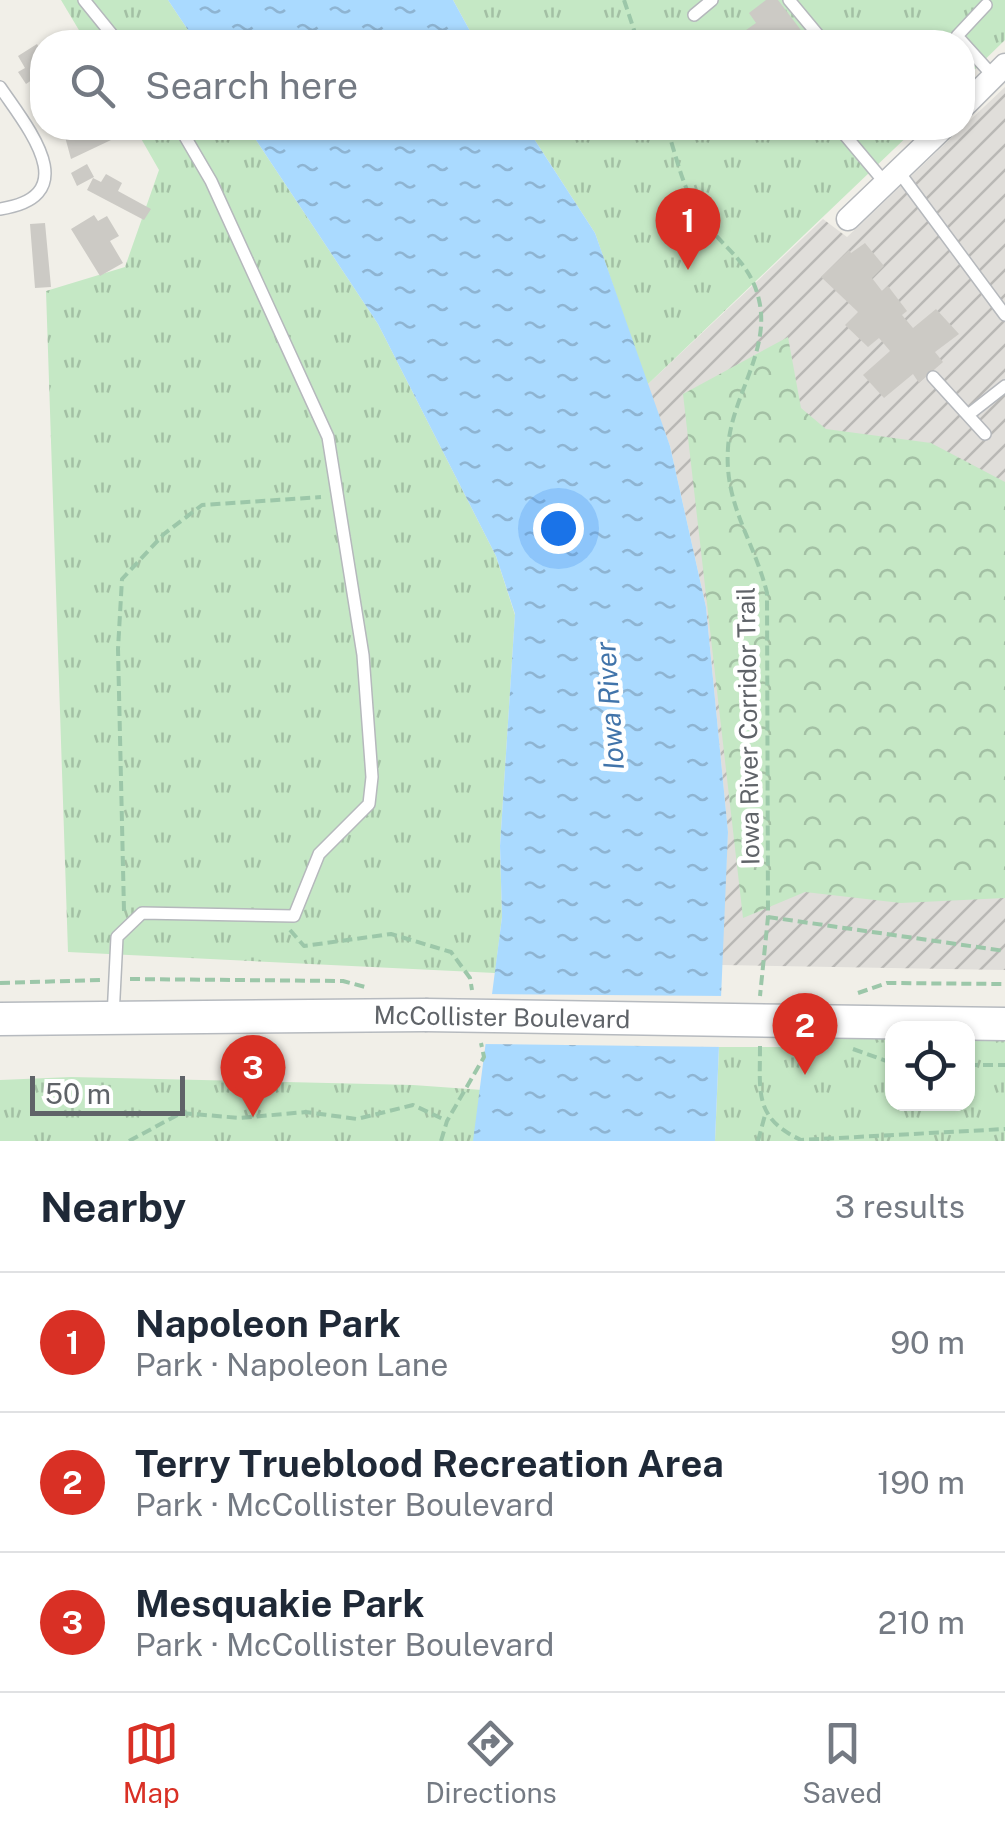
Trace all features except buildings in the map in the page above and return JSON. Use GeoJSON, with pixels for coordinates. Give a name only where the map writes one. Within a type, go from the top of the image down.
{"type":"FeatureCollection","features":[{"type":"Feature","properties":{"kind":"main road","name":"McCollister Boulevard"},"geometry":{"type":"LineString","coordinates":[[0,1019],[426,1015],[1005,1024]]}},
{"type":"Feature","properties":{"kind":"street"},"geometry":{"type":"LineString","coordinates":[[975,95],[999,71]]}},
{"type":"Feature","properties":{"kind":"street"},"geometry":{"type":"LineString","coordinates":[[848,219],[931,140]]}},
{"type":"Feature","properties":{"kind":"lane"},"geometry":{"type":"LineString","coordinates":[[84,0],[108,30]]}},
{"type":"Feature","properties":{"kind":"lane"},"geometry":{"type":"LineString","coordinates":[[694,15],[712,0]]}},
{"type":"Feature","properties":{"kind":"lane"},"geometry":{"type":"LineString","coordinates":[[789,0],[814,30]]}},
{"type":"Feature","properties":{"kind":"lane"},"geometry":{"type":"LineString","coordinates":[[962,30],[986,5]]}},
{"type":"Feature","properties":{"kind":"lane"},"geometry":{"type":"LineString","coordinates":[[975,54],[999,71]]}},
{"type":"Feature","properties":{"kind":"lane"},"geometry":{"type":"LineString","coordinates":[[0,86],[30,135]]}},
{"type":"Feature","properties":{"kind":"lane"},"geometry":{"type":"LineString","coordinates":[[0,209],[22,205],[37,194],[45,179],[46,161],[33,140]]}},
{"type":"Feature","properties":{"kind":"lane"},"geometry":{"type":"LineString","coordinates":[[113,1016],[117,937],[142,913],[294,916],[319,854],[369,804],[372,778],[363,655],[328,437],[211,181],[187,140]]}},
{"type":"Feature","properties":{"kind":"lane"},"geometry":{"type":"LineString","coordinates":[[852,140],[892,178],[1005,315]]}},
{"type":"Feature","properties":{"kind":"lane"},"geometry":{"type":"LineString","coordinates":[[933,377],[985,434]]}},
{"type":"Feature","properties":{"kind":"lane"},"geometry":{"type":"LineString","coordinates":[[968,416],[1005,386]]}},
{"type":"Feature","properties":{"kind":"path"},"geometry":{"type":"LineString","coordinates":[[624,0],[634,30]]}},
{"type":"Feature","properties":{"kind":"path","name":"Iowa River Corridor Trail"},"geometry":{"type":"LineString","coordinates":[[672,140],[700,216],[746,265],[760,303],[758,348],[736,400],[727,479],[733,509],[760,565],[768,593],[768,918],[760,1004]]}},
{"type":"Feature","properties":{"kind":"path"},"geometry":{"type":"LineString","coordinates":[[124,930],[118,649],[122,578],[164,534],[202,505],[338,496]]}},
{"type":"Feature","properties":{"kind":"path"},"geometry":{"type":"LineString","coordinates":[[768,918],[1005,951]]}},
{"type":"Feature","properties":{"kind":"path"},"geometry":{"type":"LineString","coordinates":[[0,983],[343,981],[375,990]]}},
{"type":"Feature","properties":{"kind":"path"},"geometry":{"type":"LineString","coordinates":[[854,995],[886,984],[1005,984]]}},
{"type":"Feature","properties":{"kind":"path"},"geometry":{"type":"LineString","coordinates":[[758,1141],[766,1115],[760,1040]]}},
{"type":"Feature","properties":{"kind":"path"},"geometry":{"type":"LineString","coordinates":[[848,1047],[885,1060]]}},
{"type":"Feature","properties":{"kind":"path"},"geometry":{"type":"LineString","coordinates":[[975,1065],[1005,1066]]}},
{"type":"Feature","properties":{"kind":"path"},"geometry":{"type":"LineString","coordinates":[[129,1141],[181,1113],[240,1118],[306,1112],[357,1120],[414,1105],[448,1120],[441,1141]]}},
{"type":"Feature","properties":{"kind":"path"},"geometry":{"type":"LineString","coordinates":[[766,1115],[777,1129],[801,1140],[1005,1129]]}},
{"type":"Feature","properties":{"kind":"shaded area"},"geometry":{"type":"Polygon","coordinates":[[[1005,87],[1005,970],[721,965],[728,832],[706,607],[670,446],[647,385],[823,219],[847,237],[949,140],[975,140],[975,115],[1005,87]]]}},
{"type":"Feature","properties":{"kind":"green space"},"geometry":{"type":"Polygon","coordinates":[[[61,0],[168,0],[188,30],[79,30],[61,0]]]}},
{"type":"Feature","properties":{"kind":"green space"},"geometry":{"type":"Polygon","coordinates":[[[453,0],[1005,0],[1005,40],[975,69],[975,30],[469,30],[453,0]]]}},
{"type":"Feature","properties":{"kind":"green space"},"geometry":{"type":"Polygon","coordinates":[[[142,140],[256,140],[378,324],[496,556],[515,615],[500,846],[502,917],[495,973],[68,952],[46,291],[125,267],[159,170],[142,140]]]}},
{"type":"Feature","properties":{"kind":"green space"},"geometry":{"type":"Polygon","coordinates":[[[535,140],[903,140],[647,385],[595,233],[535,140]]]}},
{"type":"Feature","properties":{"kind":"green space"},"geometry":{"type":"Polygon","coordinates":[[[788,337],[801,408],[826,429],[931,443],[1005,482],[1005,898],[901,903],[805,892],[743,918],[683,394],[788,337]]]}},
{"type":"Feature","properties":{"kind":"green space"},"geometry":{"type":"Polygon","coordinates":[[[799,1021],[885,1022],[885,1111],[975,1111],[975,1024],[1005,1024],[1005,1141],[715,1141],[719,1047],[799,1047],[799,1021]]]}},
{"type":"Feature","properties":{"kind":"green space"},"geometry":{"type":"Polygon","coordinates":[[[71,1077],[413,1085],[511,1092],[503,1141],[0,1141],[0,1080],[71,1077]]]}},
{"type":"Feature","properties":{"kind":"water"},"geometry":{"type":"Polygon","coordinates":[[[168,0],[453,0],[469,30],[188,30],[168,0]]]}},
{"type":"Feature","properties":{"kind":"water","name":"Iowa River"},"geometry":{"type":"Polygon","coordinates":[[[256,140],[535,140],[595,233],[670,446],[706,607],[728,832],[715,1141],[473,1141],[502,917],[500,846],[515,614],[496,556],[378,324],[256,140]]]}},
{"type":"Feature","properties":{"kind":"pier"},"geometry":{"type":"Polygon","coordinates":[[[487,994],[725,996],[724,1047],[481,1044],[487,994]]]}},
{"type":"Feature","properties":{"kind":"place","name":"Napoleon Park"},"geometry":{"type":"Point","coordinates":[688,270]}},
{"type":"Feature","properties":{"kind":"place","name":"Terry Trueblood Recreation Area"},"geometry":{"type":"Point","coordinates":[805,1075]}},
{"type":"Feature","properties":{"kind":"place","name":"Mesquakie Park"},"geometry":{"type":"Point","coordinates":[253,1117]}}]}
